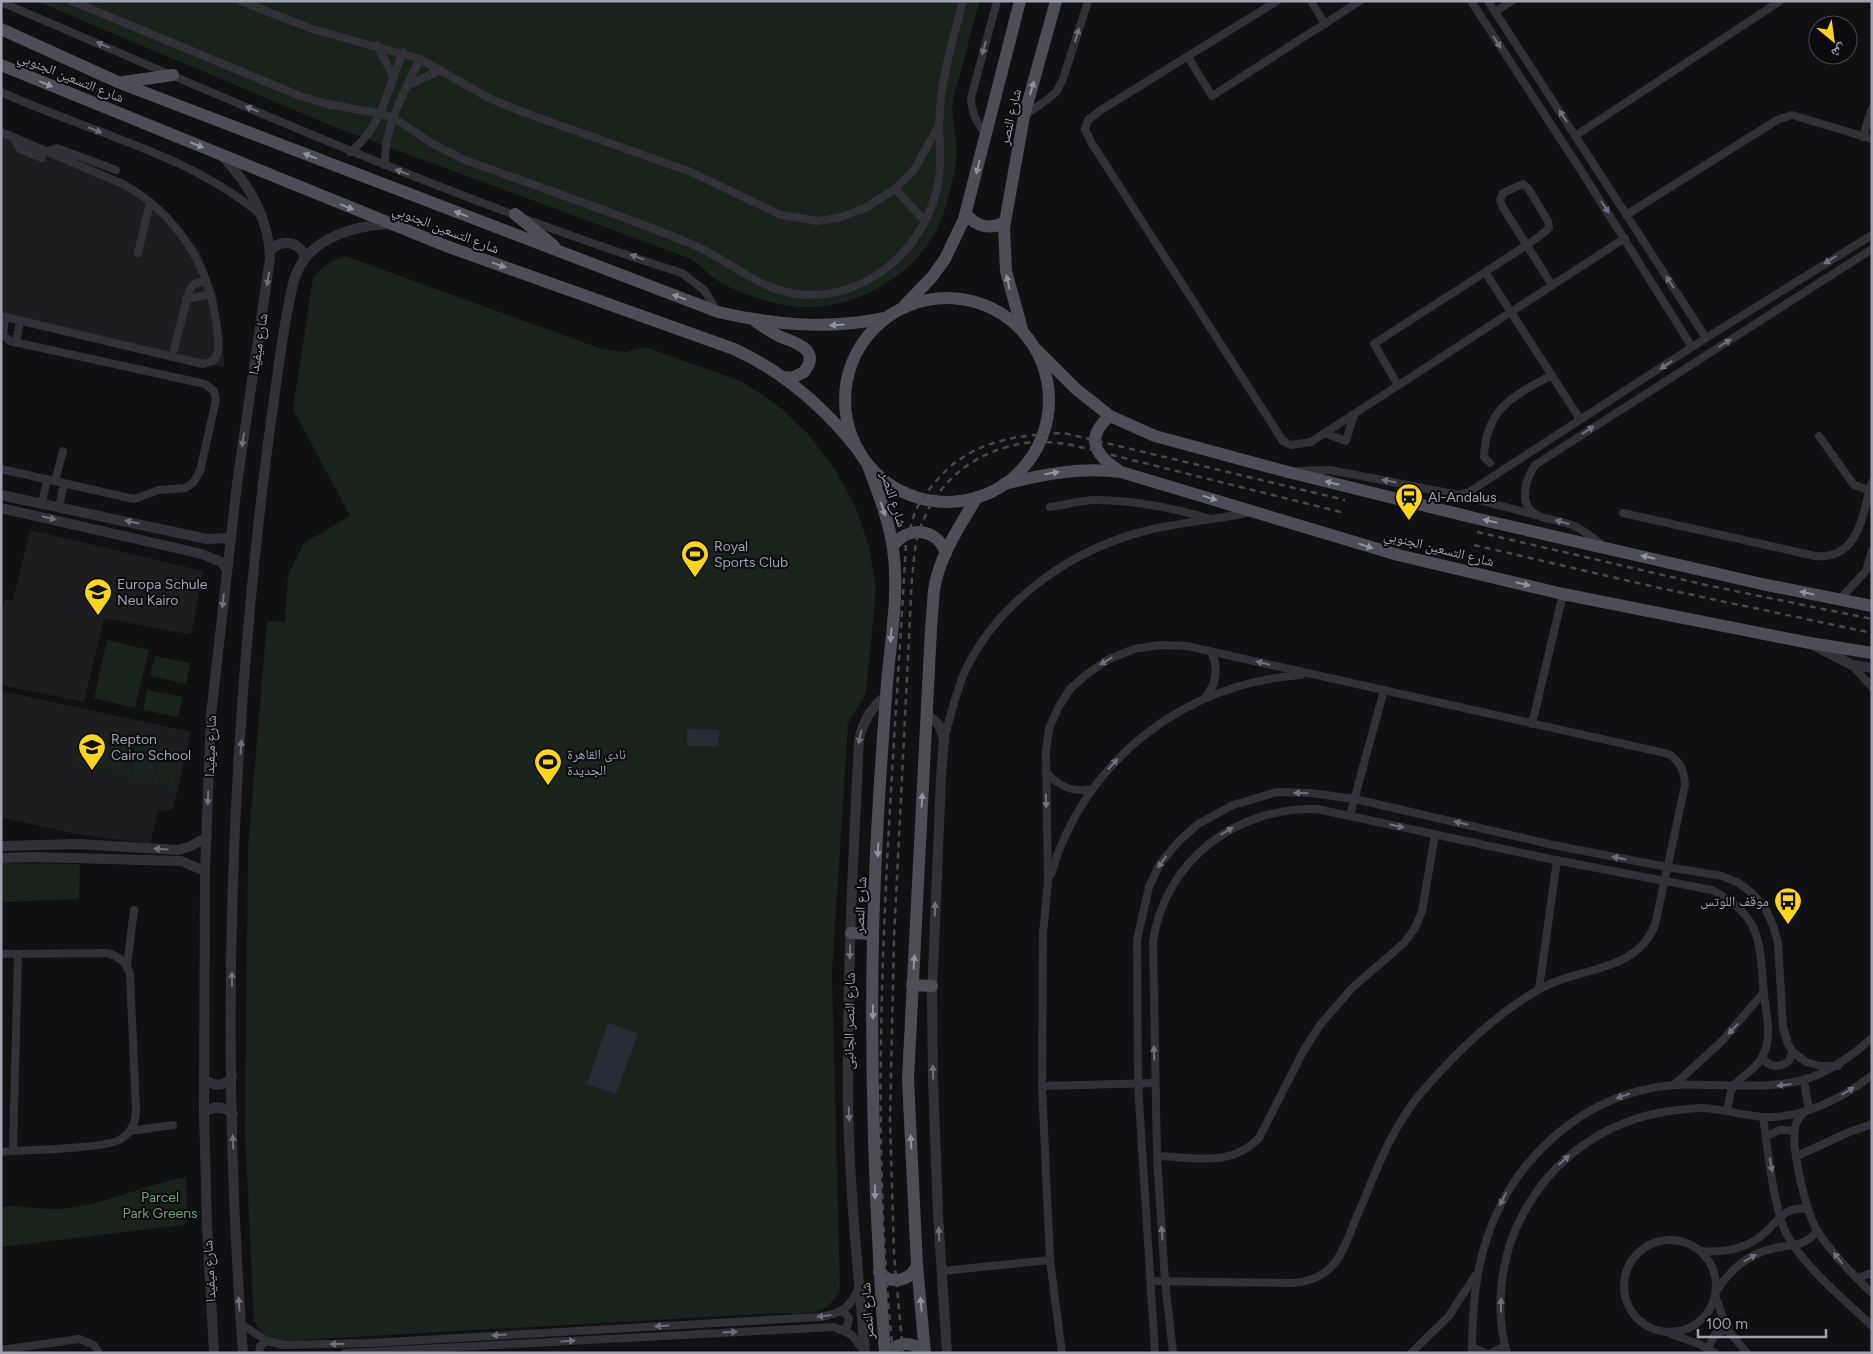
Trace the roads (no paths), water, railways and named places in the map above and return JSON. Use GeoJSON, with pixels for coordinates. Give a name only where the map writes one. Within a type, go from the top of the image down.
{"type":"FeatureCollection","features":[{"type":"Feature","properties":{"kind":"main road","name":"شارع النصر"},"geometry":{"type":"LineString","coordinates":[[902,308],[932,277],[945,259],[956,240],[966,214],[1020,1]]}},
{"type":"Feature","properties":{"kind":"main road","name":"شارع النصر"},"geometry":{"type":"LineString","coordinates":[[1022,329],[1006,271],[1004,251],[1005,222],[1024,116],[1056,1]]}},
{"type":"Feature","properties":{"kind":"main road","name":"شارع التسعين الجنوبي"},"geometry":{"type":"LineString","coordinates":[[1,29],[120,83],[718,312],[753,320],[826,326],[886,318]]}},
{"type":"Feature","properties":{"kind":"main road","name":"شارع التسعين الجنوبي"},"geometry":{"type":"LineString","coordinates":[[1,65],[389,224],[734,349],[783,377],[826,413],[858,450]]}},
{"type":"Feature","properties":{"kind":"main road"},"geometry":{"type":"LineString","coordinates":[[120,83],[173,75]]}},
{"type":"Feature","properties":{"kind":"main road"},"geometry":{"type":"LineString","coordinates":[[515,214],[564,254]]}},
{"type":"Feature","properties":{"kind":"main road"},"geometry":{"type":"LineString","coordinates":[[966,214],[974,222],[984,226],[995,226],[1005,222]]}},
{"type":"Feature","properties":{"kind":"main road"},"geometry":{"type":"LineString","coordinates":[[1038,351],[1046,372],[1050,395],[1046,426],[1031,458],[1004,484],[977,497],[960,501],[925,499],[903,492],[890,484],[867,463],[858,450],[846,416],[846,386],[857,351],[870,333],[886,318],[902,308],[922,301],[945,297],[969,300],[988,306],[1006,316],[1022,329],[1038,351],[1076,389],[1110,416],[1155,436],[1288,472],[1487,521],[1604,546],[1762,584],[1872,606]]}},
{"type":"Feature","properties":{"kind":"main road"},"geometry":{"type":"LineString","coordinates":[[753,320],[775,334],[802,345],[807,351],[808,364],[804,372],[796,377],[783,377]]}},
{"type":"Feature","properties":{"kind":"main road"},"geometry":{"type":"LineString","coordinates":[[1110,416],[1097,429],[1095,444],[1103,458],[1121,472]]}},
{"type":"Feature","properties":{"kind":"main road","name":"شارع النصر"},"geometry":{"type":"LineString","coordinates":[[867,463],[889,526],[893,546],[896,586],[886,697],[873,934],[872,1087],[879,1272],[887,1353]]}},
{"type":"Feature","properties":{"kind":"main road","name":"شارع التسعين الجنوبي"},"geometry":{"type":"LineString","coordinates":[[1004,484],[1071,470],[1121,472],[1398,555],[1563,594],[1810,643],[1872,653]]}},
{"type":"Feature","properties":{"kind":"main road"},"geometry":{"type":"LineString","coordinates":[[924,1353],[917,1266],[908,1080],[927,714],[935,589],[946,553],[977,497]]}},
{"type":"Feature","properties":{"kind":"main road"},"geometry":{"type":"LineString","coordinates":[[893,546],[905,534],[922,532],[937,539],[946,553]]}},
{"type":"Feature","properties":{"kind":"main road"},"geometry":{"type":"LineString","coordinates":[[850,933],[873,934]]}},
{"type":"Feature","properties":{"kind":"main road"},"geometry":{"type":"LineString","coordinates":[[912,985],[932,986]]}},
{"type":"Feature","properties":{"kind":"main road"},"geometry":{"type":"LineString","coordinates":[[879,1272],[890,1280],[900,1280],[909,1276],[917,1266]]}},
{"type":"Feature","properties":{"kind":"main road"},"geometry":{"type":"LineString","coordinates":[[887,1353],[894,1347],[904,1343],[914,1345],[924,1353]]}},
{"type":"Feature","properties":{"kind":"street"},"geometry":{"type":"LineString","coordinates":[[72,1],[300,96],[327,104],[379,113],[394,118],[433,144],[465,160],[672,236],[706,251],[761,283],[791,293],[831,293],[864,283],[883,271],[902,255],[910,247],[925,222],[939,180],[939,125],[948,58],[963,1]]}},
{"type":"Feature","properties":{"kind":"street"},"geometry":{"type":"LineString","coordinates":[[241,1],[312,29],[420,58],[489,98],[520,111],[691,172],[781,215],[817,221],[838,218],[865,208],[895,189],[914,170],[939,125]]}},
{"type":"Feature","properties":{"kind":"street"},"geometry":{"type":"LineString","coordinates":[[986,134],[977,124],[972,111],[971,98],[997,1]]}},
{"type":"Feature","properties":{"kind":"street"},"geometry":{"type":"LineString","coordinates":[[1024,116],[1057,91],[1064,79],[1088,1]]}},
{"type":"Feature","properties":{"kind":"street"},"geometry":{"type":"LineString","coordinates":[[1277,1],[1094,116],[1087,124],[1087,135],[1283,441],[1291,446],[1299,446],[1311,442],[1625,238]]}},
{"type":"Feature","properties":{"kind":"street"},"geometry":{"type":"LineString","coordinates":[[1311,1],[1325,24]]}},
{"type":"Feature","properties":{"kind":"street"},"geometry":{"type":"LineString","coordinates":[[1188,57],[1212,96],[1360,1]]}},
{"type":"Feature","properties":{"kind":"street"},"geometry":{"type":"LineString","coordinates":[[1471,1],[1625,238],[1692,347]]}},
{"type":"Feature","properties":{"kind":"street"},"geometry":{"type":"LineString","coordinates":[[1488,1],[1706,338]]}},
{"type":"Feature","properties":{"kind":"street"},"geometry":{"type":"LineString","coordinates":[[1495,12],[1512,1]]}},
{"type":"Feature","properties":{"kind":"street"},"geometry":{"type":"LineString","coordinates":[[1575,136],[1780,1]]}},
{"type":"Feature","properties":{"kind":"street"},"geometry":{"type":"LineString","coordinates":[[1,2],[350,152],[515,214],[682,273],[704,290],[718,312]]}},
{"type":"Feature","properties":{"kind":"street"},"geometry":{"type":"LineString","coordinates":[[377,45],[393,76]]}},
{"type":"Feature","properties":{"kind":"street"},"geometry":{"type":"LineString","coordinates":[[350,152],[366,137],[379,113],[403,52]]}},
{"type":"Feature","properties":{"kind":"street"},"geometry":{"type":"LineString","coordinates":[[385,165],[385,149],[394,118],[420,58]]}},
{"type":"Feature","properties":{"kind":"street"},"geometry":{"type":"LineString","coordinates":[[408,85],[441,70]]}},
{"type":"Feature","properties":{"kind":"street"},"geometry":{"type":"LineString","coordinates":[[1,92],[194,170],[232,192],[260,214]]}},
{"type":"Feature","properties":{"kind":"street"},"geometry":{"type":"LineString","coordinates":[[1863,136],[1872,108]]}},
{"type":"Feature","properties":{"kind":"street"},"geometry":{"type":"LineString","coordinates":[[1626,215],[1782,117],[1800,117],[1872,139]]}},
{"type":"Feature","properties":{"kind":"street"},"geometry":{"type":"LineString","coordinates":[[1,132],[123,184],[150,202],[182,234],[195,256],[210,294],[216,321],[217,356],[206,364],[3,317],[2,335],[7,340],[205,384],[215,394],[216,404],[200,471],[196,480],[189,486],[159,490],[134,499],[1,469]]}},
{"type":"Feature","properties":{"kind":"street"},"geometry":{"type":"LineString","coordinates":[[12,137],[20,149],[42,158]]}},
{"type":"Feature","properties":{"kind":"street"},"geometry":{"type":"LineString","coordinates":[[47,151],[57,148],[116,170]]}},
{"type":"Feature","properties":{"kind":"street","name":"شارع ميفيدا"},"geometry":{"type":"LineString","coordinates":[[214,1353],[206,1225],[204,1112],[205,871],[211,715],[226,568],[269,270],[270,251],[260,214],[245,183],[223,156]]}},
{"type":"Feature","properties":{"kind":"street"},"geometry":{"type":"LineString","coordinates":[[1587,180],[1599,172]]}},
{"type":"Feature","properties":{"kind":"street"},"geometry":{"type":"LineString","coordinates":[[1398,385],[1374,344],[1485,272],[1526,244],[1547,230],[1550,226],[1528,188],[1520,184],[1504,192],[1500,200],[1502,206],[1526,244],[1552,285]]}},
{"type":"Feature","properties":{"kind":"street"},"geometry":{"type":"LineString","coordinates":[[895,189],[925,222]]}},
{"type":"Feature","properties":{"kind":"street"},"geometry":{"type":"LineString","coordinates":[[138,253],[150,202]]}},
{"type":"Feature","properties":{"kind":"street","name":"شارع ميفيدا"},"geometry":{"type":"LineString","coordinates":[[243,1353],[232,1077],[233,916],[237,809],[260,507],[280,349],[293,283],[305,258],[325,241],[340,234],[372,225],[389,224]]}},
{"type":"Feature","properties":{"kind":"street"},"geometry":{"type":"LineString","coordinates":[[1460,495],[1476,489],[1540,445],[1706,338],[1872,236]]}},
{"type":"Feature","properties":{"kind":"street"},"geometry":{"type":"LineString","coordinates":[[270,251],[282,243],[292,243],[299,248],[305,258]]}},
{"type":"Feature","properties":{"kind":"street"},"geometry":{"type":"LineString","coordinates":[[1538,515],[1526,503],[1525,490],[1530,472],[1547,456],[1872,249]]}},
{"type":"Feature","properties":{"kind":"street"},"geometry":{"type":"LineString","coordinates":[[1485,272],[1580,419]]}},
{"type":"Feature","properties":{"kind":"street"},"geometry":{"type":"LineString","coordinates":[[1801,278],[1808,290]]}},
{"type":"Feature","properties":{"kind":"street"},"geometry":{"type":"LineString","coordinates":[[172,357],[191,287],[198,282],[206,281]]}},
{"type":"Feature","properties":{"kind":"street"},"geometry":{"type":"LineString","coordinates":[[186,300],[210,294]]}},
{"type":"Feature","properties":{"kind":"street"},"geometry":{"type":"LineString","coordinates":[[1673,316],[1687,308]]}},
{"type":"Feature","properties":{"kind":"street"},"geometry":{"type":"LineString","coordinates":[[16,343],[20,321]]}},
{"type":"Feature","properties":{"kind":"street"},"geometry":{"type":"LineString","coordinates":[[1490,463],[1484,457],[1484,449],[1498,410],[1523,391],[1552,375]]}},
{"type":"Feature","properties":{"kind":"street"},"geometry":{"type":"LineString","coordinates":[[1324,434],[1346,441],[1354,414]]}},
{"type":"Feature","properties":{"kind":"street"},"geometry":{"type":"LineString","coordinates":[[1622,513],[1815,556],[1831,556],[1846,548],[1856,536],[1871,486],[1854,485],[1819,436]]}},
{"type":"Feature","properties":{"kind":"street"},"geometry":{"type":"LineString","coordinates":[[1540,445],[1547,456]]}},
{"type":"Feature","properties":{"kind":"street"},"geometry":{"type":"LineString","coordinates":[[42,503],[63,451]]}},
{"type":"Feature","properties":{"kind":"street"},"geometry":{"type":"LineString","coordinates":[[1288,472],[1330,470],[1460,495],[1571,524],[1604,546]]}},
{"type":"Feature","properties":{"kind":"street"},"geometry":{"type":"LineString","coordinates":[[59,506],[64,483]]}},
{"type":"Feature","properties":{"kind":"street"},"geometry":{"type":"LineString","coordinates":[[1,495],[207,539],[230,538]]}},
{"type":"Feature","properties":{"kind":"street"},"geometry":{"type":"LineString","coordinates":[[1050,507],[1094,500],[1135,502],[1176,509],[1215,520]]}},
{"type":"Feature","properties":{"kind":"street"},"geometry":{"type":"LineString","coordinates":[[1,508],[209,556],[221,562],[226,568]]}},
{"type":"Feature","properties":{"kind":"street"},"geometry":{"type":"LineString","coordinates":[[947,1353],[933,1079],[932,986],[940,787],[944,740],[957,692],[966,668],[980,643],[1010,609],[1040,582],[1086,553],[1119,539],[1149,530],[1254,512]]}},
{"type":"Feature","properties":{"kind":"street"},"geometry":{"type":"LineString","coordinates":[[147,541],[149,526]]}},
{"type":"Feature","properties":{"kind":"street"},"geometry":{"type":"LineString","coordinates":[[176,548],[179,533]]}},
{"type":"Feature","properties":{"kind":"street"},"geometry":{"type":"LineString","coordinates":[[1840,599],[1866,571],[1872,551]]}},
{"type":"Feature","properties":{"kind":"street"},"geometry":{"type":"LineString","coordinates":[[1532,724],[1563,594]]}},
{"type":"Feature","properties":{"kind":"street"},"geometry":{"type":"LineString","coordinates":[[1810,643],[1852,664],[1872,668]]}},
{"type":"Feature","properties":{"kind":"street"},"geometry":{"type":"LineString","coordinates":[[1062,1353],[1050,1260],[1042,1086],[1043,933],[1048,882],[1046,751],[1049,729],[1058,708],[1070,689],[1086,674],[1109,659],[1134,649],[1160,644],[1187,646],[1669,754],[1679,762],[1684,773],[1685,785],[1656,925],[1648,939],[1630,957],[1539,990],[1479,1032],[1417,1096],[1391,1136],[1338,1258],[1323,1274],[1314,1279],[1293,1283],[1151,1281]]}},
{"type":"Feature","properties":{"kind":"street"},"geometry":{"type":"LineString","coordinates":[[1205,698],[1213,686],[1216,672],[1211,652]]}},
{"type":"Feature","properties":{"kind":"street"},"geometry":{"type":"LineString","coordinates":[[1852,664],[1872,688]]}},
{"type":"Feature","properties":{"kind":"street"},"geometry":{"type":"LineString","coordinates":[[1048,882],[1061,843],[1092,789],[1106,771],[1138,740],[1180,710],[1205,698],[1257,681],[1310,674]]}},
{"type":"Feature","properties":{"kind":"street"},"geometry":{"type":"LineString","coordinates":[[1350,815],[1384,690]]}},
{"type":"Feature","properties":{"kind":"street","name":"شارع النصر الجانبى"},"geometry":{"type":"LineString","coordinates":[[864,1352],[852,1204],[848,1099],[850,933],[858,740],[868,714],[886,697]]}},
{"type":"Feature","properties":{"kind":"street"},"geometry":{"type":"LineString","coordinates":[[927,714],[939,725],[944,740]]}},
{"type":"Feature","properties":{"kind":"street"},"geometry":{"type":"LineString","coordinates":[[1046,772],[1056,782],[1067,788],[1092,789]]}},
{"type":"Feature","properties":{"kind":"street"},"geometry":{"type":"LineString","coordinates":[[1155,1353],[1138,1084],[1137,940],[1149,887],[1159,865],[1178,842],[1198,824],[1233,805],[1277,792],[1310,793],[1354,799],[1567,847],[1722,876],[1746,889],[1765,908],[1773,925],[1778,942],[1783,1027],[1788,1044],[1793,1052],[1806,1062],[1821,1066],[1838,1066]]}},
{"type":"Feature","properties":{"kind":"street"},"geometry":{"type":"LineString","coordinates":[[1173,1353],[1165,1281],[1157,1156],[1153,942],[1161,908],[1180,873],[1207,844],[1230,829],[1253,818],[1278,811],[1304,808],[1350,815],[1557,861],[1712,890],[1730,899],[1744,913],[1755,930],[1761,949],[1768,1038],[1762,1058],[1755,1068],[1733,1086],[1727,1110]]}},
{"type":"Feature","properties":{"kind":"street"},"geometry":{"type":"LineString","coordinates":[[1157,1156],[1224,1159],[1238,1155],[1250,1148],[1259,1138],[1304,1050],[1320,1025],[1352,988],[1404,943],[1415,928],[1422,910],[1435,835]]}},
{"type":"Feature","properties":{"kind":"street"},"geometry":{"type":"LineString","coordinates":[[1,846],[92,844],[178,850],[189,847],[206,837]]}},
{"type":"Feature","properties":{"kind":"street"},"geometry":{"type":"LineString","coordinates":[[91,858],[92,844]]}},
{"type":"Feature","properties":{"kind":"street"},"geometry":{"type":"LineString","coordinates":[[1553,844],[1546,851],[1557,861]]}},
{"type":"Feature","properties":{"kind":"street"},"geometry":{"type":"LineString","coordinates":[[1557,861],[1569,857],[1567,847]]}},
{"type":"Feature","properties":{"kind":"street"},"geometry":{"type":"LineString","coordinates":[[1,858],[181,861],[205,871]]}},
{"type":"Feature","properties":{"kind":"street"},"geometry":{"type":"LineString","coordinates":[[1539,990],[1557,861]]}},
{"type":"Feature","properties":{"kind":"street"},"geometry":{"type":"LineString","coordinates":[[1,1152],[108,1144],[120,1140],[130,1131],[135,1121],[136,1109],[130,975],[127,966],[134,910]]}},
{"type":"Feature","properties":{"kind":"street"},"geometry":{"type":"LineString","coordinates":[[1,954],[107,953],[117,956],[127,966]]}},
{"type":"Feature","properties":{"kind":"street"},"geometry":{"type":"LineString","coordinates":[[13,1151],[18,954]]}},
{"type":"Feature","properties":{"kind":"street"},"geometry":{"type":"LineString","coordinates":[[1674,1085],[1722,1041],[1764,992]]}},
{"type":"Feature","properties":{"kind":"street"},"geometry":{"type":"LineString","coordinates":[[1485,1353],[1472,1350],[1474,1300],[1484,1247],[1504,1198],[1516,1176],[1550,1139],[1569,1123],[1604,1103],[1634,1092],[1674,1085],[1767,1087],[1804,1081],[1838,1066],[1872,1038]]}},
{"type":"Feature","properties":{"kind":"street"},"geometry":{"type":"LineString","coordinates":[[1762,1058],[1771,1066],[1777,1066],[1788,1062],[1793,1052]]}},
{"type":"Feature","properties":{"kind":"street"},"geometry":{"type":"LineString","coordinates":[[1491,1353],[1506,1349],[1500,1323],[1501,1294],[1509,1250],[1517,1225],[1529,1202],[1561,1162],[1603,1132],[1627,1121],[1652,1114],[1699,1108],[1727,1110],[1763,1117],[1780,1117],[1809,1109],[1844,1094],[1872,1075]]}},
{"type":"Feature","properties":{"kind":"street"},"geometry":{"type":"LineString","coordinates":[[204,1079],[212,1084],[221,1085],[232,1077]]}},
{"type":"Feature","properties":{"kind":"street"},"geometry":{"type":"LineString","coordinates":[[1804,1081],[1809,1109]]}},
{"type":"Feature","properties":{"kind":"street"},"geometry":{"type":"LineString","coordinates":[[1042,1086],[1155,1083]]}},
{"type":"Feature","properties":{"kind":"street"},"geometry":{"type":"LineString","coordinates":[[204,1112],[212,1108],[221,1108],[233,1114]]}},
{"type":"Feature","properties":{"kind":"street"},"geometry":{"type":"LineString","coordinates":[[1809,1109],[1799,1118],[1795,1131],[1797,1156],[1807,1209],[1817,1231],[1841,1263],[1872,1293]]}},
{"type":"Feature","properties":{"kind":"street"},"geometry":{"type":"LineString","coordinates":[[1763,1117],[1780,1216],[1788,1236],[1815,1270],[1872,1326]]}},
{"type":"Feature","properties":{"kind":"street"},"geometry":{"type":"LineString","coordinates":[[1797,1156],[1847,1133],[1872,1124]]}},
{"type":"Feature","properties":{"kind":"street"},"geometry":{"type":"LineString","coordinates":[[130,1131],[173,1125]]}},
{"type":"Feature","properties":{"kind":"street"},"geometry":{"type":"LineString","coordinates":[[1766,1136],[1780,1130],[1795,1131]]}},
{"type":"Feature","properties":{"kind":"street"},"geometry":{"type":"LineString","coordinates":[[1701,1252],[1725,1252],[1749,1244],[1768,1230],[1780,1216],[1792,1209],[1807,1209]]}},
{"type":"Feature","properties":{"kind":"street"},"geometry":{"type":"LineString","coordinates":[[1662,1331],[1686,1329],[1696,1324],[1705,1316],[1724,1279],[1746,1260],[1773,1248],[1795,1246],[1810,1239],[1817,1231]]}},
{"type":"Feature","properties":{"kind":"street"},"geometry":{"type":"LineString","coordinates":[[1727,1329],[1712,1337],[1712,1351],[1642,1322],[1628,1304],[1624,1292],[1628,1268],[1643,1249],[1666,1240],[1685,1243],[1701,1252],[1713,1270],[1716,1293],[1727,1329],[1747,1353]]}},
{"type":"Feature","properties":{"kind":"street"},"geometry":{"type":"LineString","coordinates":[[942,1271],[1050,1260]]}},
{"type":"Feature","properties":{"kind":"street"},"geometry":{"type":"LineString","coordinates":[[1411,1353],[1448,1317],[1478,1272]]}},
{"type":"Feature","properties":{"kind":"street"},"geometry":{"type":"LineString","coordinates":[[1857,1278],[1872,1273]]}},
{"type":"Feature","properties":{"kind":"street"},"geometry":{"type":"LineString","coordinates":[[241,1324],[267,1341],[284,1345],[371,1343],[820,1317],[840,1312],[848,1306],[859,1288]]}},
{"type":"Feature","properties":{"kind":"street"},"geometry":{"type":"LineString","coordinates":[[840,1312],[849,1318],[847,1327],[842,1330]]}},
{"type":"Feature","properties":{"kind":"street"},"geometry":{"type":"LineString","coordinates":[[344,1353],[834,1327],[852,1335],[864,1352]]}},
{"type":"Feature","properties":{"kind":"street"},"geometry":{"type":"LineString","coordinates":[[1,1350],[79,1340],[94,1346],[100,1353]]}},
{"type":"Feature","properties":{"kind":"street"},"geometry":{"type":"LineString","coordinates":[[259,1353],[260,1346],[267,1341]]}},
{"type":"Feature","properties":{"kind":"railway"},"geometry":{"type":"LineString","coordinates":[[893,1353],[885,1252],[881,1151],[883,948],[906,543],[918,506],[932,486],[947,470],[963,457],[980,448],[1018,437],[1064,433],[1345,500]]}},
{"type":"Feature","properties":{"kind":"railway"},"geometry":{"type":"LineString","coordinates":[[903,1353],[894,1255],[890,1121],[894,937],[912,577],[917,539],[933,501],[959,471],[975,460],[1012,446],[1033,442],[1050,442],[1068,444],[1341,512]]}},
{"type":"Feature","properties":{"kind":"railway"},"geometry":{"type":"LineString","coordinates":[[1477,532],[1706,585],[1872,619]]}},
{"type":"Feature","properties":{"kind":"railway"},"geometry":{"type":"LineString","coordinates":[[1474,545],[1655,587],[1872,633]]}},
{"type":"Feature","properties":{"kind":"place","name":"Al-Andalus"},"geometry":{"type":"Point","coordinates":[1409,521]}},
{"type":"Feature","properties":{"kind":"place","name":"Royal Sports Club"},"geometry":{"type":"Point","coordinates":[695,578]}},
{"type":"Feature","properties":{"kind":"place","name":"Europa Schule Neu Kairo"},"geometry":{"type":"Point","coordinates":[98,616]}},
{"type":"Feature","properties":{"kind":"place","name":"Repton Cairo School"},"geometry":{"type":"Point","coordinates":[92,771]}},
{"type":"Feature","properties":{"kind":"place","name":"نادى القاهرة الجديدة"},"geometry":{"type":"Point","coordinates":[548,786]}},
{"type":"Feature","properties":{"kind":"place","name":"موقف اللوتس"},"geometry":{"type":"Point","coordinates":[1788,925]}},
{"type":"Feature","properties":{"kind":"park label","name":"Parcel Park Greens"},"geometry":{"type":"Point","coordinates":[160,1206]}}]}
